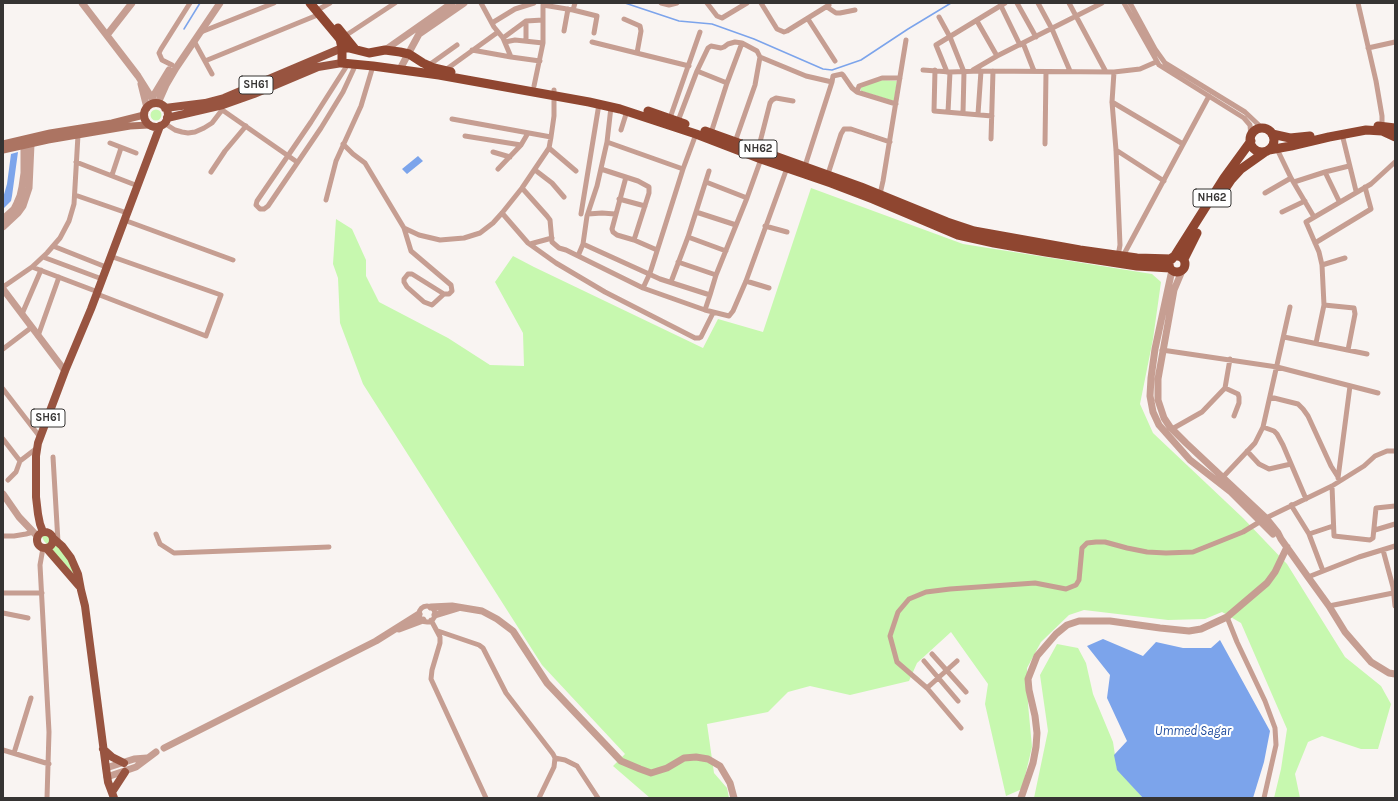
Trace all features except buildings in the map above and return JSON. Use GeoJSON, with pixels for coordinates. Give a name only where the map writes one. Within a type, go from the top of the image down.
{"type":"FeatureCollection","features":[{"type":"Feature","properties":{"kind":"highway"},"geometry":{"type":"LineString","coordinates":[[310,3],[319,8],[355,49]]}},
{"type":"Feature","properties":{"kind":"highway"},"geometry":{"type":"LineString","coordinates":[[319,8],[338,36],[349,64]]}},
{"type":"Feature","properties":{"kind":"highway","name":"NH62"},"geometry":{"type":"LineString","coordinates":[[342,48],[355,49],[369,53],[386,50],[409,54],[444,71],[534,86],[553,93],[627,111],[696,134],[760,159],[873,199],[946,230],[971,238],[1046,252],[1144,267],[1172,263],[1179,256],[1184,259]]}},
{"type":"Feature","properties":{"kind":"highway","name":"NH62"},"geometry":{"type":"LineString","coordinates":[[349,64],[400,69],[612,101],[674,120],[828,174],[947,222],[986,234],[1080,250],[1152,259],[1172,263],[1177,272],[1182,271],[1186,264],[1184,259],[1212,207],[1231,180],[1251,161],[1270,150],[1342,134],[1382,128],[1395,137]]}},
{"type":"Feature","properties":{"kind":"highway","name":"NH62"},"geometry":{"type":"LineString","coordinates":[[1172,263],[1224,178],[1255,131],[1262,128],[1270,131],[1272,134],[1284,138],[1298,138],[1343,130],[1395,128]]}},
{"type":"Feature","properties":{"kind":"highway"},"geometry":{"type":"LineString","coordinates":[[1251,139],[1252,145],[1257,151],[1270,150],[1274,143],[1272,134]]}},
{"type":"Feature","properties":{"kind":"main road","name":"SH61"},"geometry":{"type":"LineString","coordinates":[[145,111],[152,104],[158,103],[205,103],[224,98],[342,48]]}},
{"type":"Feature","properties":{"kind":"main road","name":"SH61"},"geometry":{"type":"LineString","coordinates":[[81,590],[69,573],[38,544],[36,473],[37,448],[65,371],[151,154],[159,124],[220,108],[318,67],[349,64]]}},
{"type":"Feature","properties":{"kind":"main road"},"geometry":{"type":"LineString","coordinates":[[158,103],[167,111],[159,124]]}},
{"type":"Feature","properties":{"kind":"main road"},"geometry":{"type":"LineString","coordinates":[[3,144],[50,133],[112,123],[145,111],[144,118],[159,124]]}},
{"type":"Feature","properties":{"kind":"main road"},"geometry":{"type":"LineString","coordinates":[[3,150],[27,144],[130,126],[159,124]]}},
{"type":"Feature","properties":{"kind":"main road","name":"SH61"},"geometry":{"type":"LineString","coordinates":[[38,534],[50,533],[71,558],[78,574],[85,606],[103,749],[113,795]]}},
{"type":"Feature","properties":{"kind":"main road"},"geometry":{"type":"LineString","coordinates":[[45,549],[56,541]]}},
{"type":"Feature","properties":{"kind":"main road"},"geometry":{"type":"LineString","coordinates":[[103,749],[112,757],[124,763]]}},
{"type":"Feature","properties":{"kind":"main road"},"geometry":{"type":"LineString","coordinates":[[113,795],[125,772]]}},
{"type":"Feature","properties":{"kind":"street"},"geometry":{"type":"LineString","coordinates":[[82,3],[158,103]]}},
{"type":"Feature","properties":{"kind":"street"},"geometry":{"type":"LineString","coordinates":[[107,35],[132,3]]}},
{"type":"Feature","properties":{"kind":"street"},"geometry":{"type":"LineString","coordinates":[[172,65],[162,60],[159,53],[190,3]]}},
{"type":"Feature","properties":{"kind":"street"},"geometry":{"type":"LineString","coordinates":[[158,103],[172,65],[214,3]]}},
{"type":"Feature","properties":{"kind":"street"},"geometry":{"type":"LineString","coordinates":[[158,103],[170,78],[220,3]]}},
{"type":"Feature","properties":{"kind":"street"},"geometry":{"type":"LineString","coordinates":[[201,32],[274,3]]}},
{"type":"Feature","properties":{"kind":"street"},"geometry":{"type":"LineString","coordinates":[[205,61],[330,3]]}},
{"type":"Feature","properties":{"kind":"street"},"geometry":{"type":"LineString","coordinates":[[345,36],[395,3]]}},
{"type":"Feature","properties":{"kind":"street"},"geometry":{"type":"LineString","coordinates":[[386,50],[452,3]]}},
{"type":"Feature","properties":{"kind":"street"},"geometry":{"type":"LineString","coordinates":[[400,69],[419,34],[464,3]]}},
{"type":"Feature","properties":{"kind":"street"},"geometry":{"type":"LineString","coordinates":[[481,3],[492,23],[504,40],[511,57]]}},
{"type":"Feature","properties":{"kind":"street"},"geometry":{"type":"LineString","coordinates":[[492,23],[515,9],[534,3]]}},
{"type":"Feature","properties":{"kind":"street"},"geometry":{"type":"LineString","coordinates":[[564,31],[571,9],[575,3]]}},
{"type":"Feature","properties":{"kind":"street"},"geometry":{"type":"LineString","coordinates":[[661,3],[677,3]]}},
{"type":"Feature","properties":{"kind":"street"},"geometry":{"type":"LineString","coordinates":[[707,3],[714,14],[722,18],[747,3]]}},
{"type":"Feature","properties":{"kind":"street"},"geometry":{"type":"LineString","coordinates":[[735,3],[738,8]]}},
{"type":"Feature","properties":{"kind":"street"},"geometry":{"type":"LineString","coordinates":[[760,3],[777,29],[781,31],[787,31],[829,5],[836,13],[855,10]]}},
{"type":"Feature","properties":{"kind":"street"},"geometry":{"type":"LineString","coordinates":[[1017,3],[1036,37]]}},
{"type":"Feature","properties":{"kind":"street"},"geometry":{"type":"LineString","coordinates":[[1038,3],[1052,28],[1070,71]]}},
{"type":"Feature","properties":{"kind":"street"},"geometry":{"type":"LineString","coordinates":[[1069,3],[1106,72]]}},
{"type":"Feature","properties":{"kind":"street"},"geometry":{"type":"LineString","coordinates":[[973,71],[997,56],[1102,3]]}},
{"type":"Feature","properties":{"kind":"street"},"geometry":{"type":"LineString","coordinates":[[1124,3],[1158,66],[1238,113],[1248,121],[1251,129],[1251,139]]}},
{"type":"Feature","properties":{"kind":"street"},"geometry":{"type":"LineString","coordinates":[[1130,3],[1155,49],[1165,63],[1245,112],[1262,128]]}},
{"type":"Feature","properties":{"kind":"street"},"geometry":{"type":"LineString","coordinates":[[1358,3],[1382,116],[1382,128]]}},
{"type":"Feature","properties":{"kind":"street"},"geometry":{"type":"LineString","coordinates":[[534,86],[543,43],[542,4],[571,9],[597,16],[594,33]]}},
{"type":"Feature","properties":{"kind":"street"},"geometry":{"type":"LineString","coordinates":[[948,112],[948,72],[936,46],[1003,4],[1034,71]]}},
{"type":"Feature","properties":{"kind":"street"},"geometry":{"type":"LineString","coordinates":[[939,17],[950,36],[964,72],[963,113]]}},
{"type":"Feature","properties":{"kind":"street"},"geometry":{"type":"LineString","coordinates":[[624,19],[640,26],[641,31],[637,53]]}},
{"type":"Feature","properties":{"kind":"street"},"geometry":{"type":"LineString","coordinates":[[808,19],[835,61]]}},
{"type":"Feature","properties":{"kind":"street"},"geometry":{"type":"LineString","coordinates":[[504,40],[526,21],[543,20]]}},
{"type":"Feature","properties":{"kind":"street"},"geometry":{"type":"LineString","coordinates":[[526,21],[526,41]]}},
{"type":"Feature","properties":{"kind":"street"},"geometry":{"type":"LineString","coordinates":[[977,21],[997,56]]}},
{"type":"Feature","properties":{"kind":"street"},"geometry":{"type":"LineString","coordinates":[[444,71],[498,32]]}},
{"type":"Feature","properties":{"kind":"street"},"geometry":{"type":"LineString","coordinates":[[674,120],[700,32]]}},
{"type":"Feature","properties":{"kind":"street"},"geometry":{"type":"LineString","coordinates":[[504,40],[543,43]]}},
{"type":"Feature","properties":{"kind":"street"},"geometry":{"type":"LineString","coordinates":[[880,194],[890,142],[906,40]]}},
{"type":"Feature","properties":{"kind":"street"},"geometry":{"type":"LineString","coordinates":[[194,41],[212,74]]}},
{"type":"Feature","properties":{"kind":"street"},"geometry":{"type":"LineString","coordinates":[[592,42],[689,66]]}},
{"type":"Feature","properties":{"kind":"street"},"geometry":{"type":"LineString","coordinates":[[674,120],[708,48],[711,46],[724,48],[728,44],[735,42],[742,44],[757,51],[760,57],[755,85],[735,142]]}},
{"type":"Feature","properties":{"kind":"street"},"geometry":{"type":"LineString","coordinates":[[1368,48],[1395,42]]}},
{"type":"Feature","properties":{"kind":"street"},"geometry":{"type":"LineString","coordinates":[[429,65],[457,44]]}},
{"type":"Feature","properties":{"kind":"street"},"geometry":{"type":"LineString","coordinates":[[711,133],[727,83],[742,44]]}},
{"type":"Feature","properties":{"kind":"street"},"geometry":{"type":"LineString","coordinates":[[472,50],[540,61]]}},
{"type":"Feature","properties":{"kind":"street"},"geometry":{"type":"LineString","coordinates":[[760,57],[806,76],[832,82]]}},
{"type":"Feature","properties":{"kind":"street"},"geometry":{"type":"LineString","coordinates":[[923,70],[948,72],[1114,72],[1140,69],[1156,62]]}},
{"type":"Feature","properties":{"kind":"street"},"geometry":{"type":"LineString","coordinates":[[349,64],[343,92],[268,206],[264,209],[260,209],[256,205],[257,201],[349,64]]}},
{"type":"Feature","properties":{"kind":"street"},"geometry":{"type":"LineString","coordinates":[[326,200],[336,161],[361,106],[373,66]]}},
{"type":"Feature","properties":{"kind":"street"},"geometry":{"type":"LineString","coordinates":[[935,70],[934,111],[992,116]]}},
{"type":"Feature","properties":{"kind":"street"},"geometry":{"type":"LineString","coordinates":[[697,71],[727,83]]}},
{"type":"Feature","properties":{"kind":"street"},"geometry":{"type":"LineString","coordinates":[[978,114],[981,71]]}},
{"type":"Feature","properties":{"kind":"street"},"geometry":{"type":"LineString","coordinates":[[991,139],[993,71]]}},
{"type":"Feature","properties":{"kind":"street"},"geometry":{"type":"LineString","coordinates":[[1045,144],[1046,72]]}},
{"type":"Feature","properties":{"kind":"street"},"geometry":{"type":"LineString","coordinates":[[1114,72],[1112,102],[1116,150],[1120,256]]}},
{"type":"Feature","properties":{"kind":"street"},"geometry":{"type":"LineString","coordinates":[[805,166],[833,76],[842,74],[852,88],[857,92],[896,104]]}},
{"type":"Feature","properties":{"kind":"street"},"geometry":{"type":"LineString","coordinates":[[138,76],[145,111]]}},
{"type":"Feature","properties":{"kind":"street"},"geometry":{"type":"LineString","coordinates":[[857,92],[859,86],[882,78],[900,78]]}},
{"type":"Feature","properties":{"kind":"street"},"geometry":{"type":"LineString","coordinates":[[404,228],[419,235],[440,240],[464,238],[480,234],[493,224],[522,188],[549,148],[554,116],[553,93]]}},
{"type":"Feature","properties":{"kind":"street"},"geometry":{"type":"LineString","coordinates":[[1120,256],[1164,181],[1209,96]]}},
{"type":"Feature","properties":{"kind":"street"},"geometry":{"type":"LineString","coordinates":[[758,150],[772,100],[776,98],[792,101]]}},
{"type":"Feature","properties":{"kind":"street"},"geometry":{"type":"LineString","coordinates":[[1112,102],[1183,144]]}},
{"type":"Feature","properties":{"kind":"street"},"geometry":{"type":"LineString","coordinates":[[581,214],[599,104]]}},
{"type":"Feature","properties":{"kind":"street"},"geometry":{"type":"LineString","coordinates":[[578,256],[583,244],[588,214],[597,186],[607,142],[611,107]]}},
{"type":"Feature","properties":{"kind":"street"},"geometry":{"type":"LineString","coordinates":[[159,124],[182,132],[195,132],[212,124],[220,108],[297,162]]}},
{"type":"Feature","properties":{"kind":"street"},"geometry":{"type":"LineString","coordinates":[[621,130],[627,111]]}},
{"type":"Feature","properties":{"kind":"street"},"geometry":{"type":"LineString","coordinates":[[452,119],[551,137]]}},
{"type":"Feature","properties":{"kind":"street"},"geometry":{"type":"LineString","coordinates":[[211,172],[225,151],[246,126]]}},
{"type":"Feature","properties":{"kind":"street"},"geometry":{"type":"LineString","coordinates":[[828,174],[844,129],[890,142]]}},
{"type":"Feature","properties":{"kind":"street"},"geometry":{"type":"LineString","coordinates":[[498,169],[521,145],[528,133]]}},
{"type":"Feature","properties":{"kind":"street"},"geometry":{"type":"LineString","coordinates":[[643,288],[650,273],[683,169],[696,134]]}},
{"type":"Feature","properties":{"kind":"street"},"geometry":{"type":"LineString","coordinates":[[1342,134],[1356,192]]}},
{"type":"Feature","properties":{"kind":"street"},"geometry":{"type":"LineString","coordinates":[[65,371],[3,288],[43,257],[60,238],[69,221],[74,204],[78,135]]}},
{"type":"Feature","properties":{"kind":"street"},"geometry":{"type":"LineString","coordinates":[[465,136],[521,145]]}},
{"type":"Feature","properties":{"kind":"street"},"geometry":{"type":"LineString","coordinates":[[607,142],[683,169]]}},
{"type":"Feature","properties":{"kind":"street"},"geometry":{"type":"LineString","coordinates":[[110,143],[136,153]]}},
{"type":"Feature","properties":{"kind":"street"},"geometry":{"type":"LineString","coordinates":[[3,219],[17,204],[21,191],[27,144]]}},
{"type":"Feature","properties":{"kind":"street"},"geometry":{"type":"LineString","coordinates":[[3,227],[18,213],[26,198],[29,180],[27,144]]}},
{"type":"Feature","properties":{"kind":"street"},"geometry":{"type":"LineString","coordinates":[[343,144],[365,163],[404,228],[410,251],[451,285],[452,291],[449,294],[444,294],[412,274],[408,274],[404,278],[404,282],[407,287],[424,302],[432,305],[444,294]]}},
{"type":"Feature","properties":{"kind":"street"},"geometry":{"type":"LineString","coordinates":[[112,176],[121,148]]}},
{"type":"Feature","properties":{"kind":"street"},"geometry":{"type":"LineString","coordinates":[[549,148],[576,171]]}},
{"type":"Feature","properties":{"kind":"street"},"geometry":{"type":"LineString","coordinates":[[1116,150],[1164,181]]}},
{"type":"Feature","properties":{"kind":"street"},"geometry":{"type":"LineString","coordinates":[[1270,150],[1293,180],[1314,216]]}},
{"type":"Feature","properties":{"kind":"street"},"geometry":{"type":"LineString","coordinates":[[493,152],[510,157]]}},
{"type":"Feature","properties":{"kind":"street"},"geometry":{"type":"LineString","coordinates":[[705,310],[716,275],[747,198],[760,159]]}},
{"type":"Feature","properties":{"kind":"street"},"geometry":{"type":"LineString","coordinates":[[76,162],[138,186]]}},
{"type":"Feature","properties":{"kind":"street"},"geometry":{"type":"LineString","coordinates":[[1316,344],[1324,305],[1322,265],[1315,243],[1306,223],[1314,216],[1377,179],[1395,162]]}},
{"type":"Feature","properties":{"kind":"street"},"geometry":{"type":"LineString","coordinates":[[1265,193],[1293,180],[1349,166]]}},
{"type":"Feature","properties":{"kind":"street"},"geometry":{"type":"LineString","coordinates":[[522,188],[550,220],[554,245],[643,288],[713,313],[728,316],[731,315],[746,281],[787,168]]}},
{"type":"Feature","properties":{"kind":"street"},"geometry":{"type":"LineString","coordinates":[[601,169],[626,177],[649,187],[649,192],[634,240]]}},
{"type":"Feature","properties":{"kind":"street"},"geometry":{"type":"LineString","coordinates":[[534,170],[552,183],[564,197]]}},
{"type":"Feature","properties":{"kind":"street"},"geometry":{"type":"LineString","coordinates":[[671,282],[688,237],[709,171]]}},
{"type":"Feature","properties":{"kind":"street"},"geometry":{"type":"LineString","coordinates":[[1325,172],[1339,201]]}},
{"type":"Feature","properties":{"kind":"street"},"geometry":{"type":"LineString","coordinates":[[626,177],[615,214],[612,228],[613,232],[617,235],[634,240],[657,250]]}},
{"type":"Feature","properties":{"kind":"street"},"geometry":{"type":"LineString","coordinates":[[706,182],[747,198]]}},
{"type":"Feature","properties":{"kind":"street"},"geometry":{"type":"LineString","coordinates":[[1315,243],[1371,208],[1365,187]]}},
{"type":"Feature","properties":{"kind":"street"},"geometry":{"type":"LineString","coordinates":[[74,195],[234,260]]}},
{"type":"Feature","properties":{"kind":"street"},"geometry":{"type":"LineString","coordinates":[[619,199],[644,206]]}},
{"type":"Feature","properties":{"kind":"street"},"geometry":{"type":"LineString","coordinates":[[1282,212],[1305,201]]}},
{"type":"Feature","properties":{"kind":"street"},"geometry":{"type":"LineString","coordinates":[[696,212],[736,225]]}},
{"type":"Feature","properties":{"kind":"street"},"geometry":{"type":"LineString","coordinates":[[502,213],[530,244],[556,263],[605,292],[695,338],[701,337],[713,313]]}},
{"type":"Feature","properties":{"kind":"street"},"geometry":{"type":"LineString","coordinates":[[588,214],[615,214]]}},
{"type":"Feature","properties":{"kind":"street"},"geometry":{"type":"LineString","coordinates":[[765,226],[787,232]]}},
{"type":"Feature","properties":{"kind":"street"},"geometry":{"type":"LineString","coordinates":[[688,237],[726,251]]}},
{"type":"Feature","properties":{"kind":"street"},"geometry":{"type":"LineString","coordinates":[[530,244],[552,238]]}},
{"type":"Feature","properties":{"kind":"street"},"geometry":{"type":"LineString","coordinates":[[583,244],[650,273],[660,279],[710,295]]}},
{"type":"Feature","properties":{"kind":"street"},"geometry":{"type":"LineString","coordinates":[[53,246],[106,267]]}},
{"type":"Feature","properties":{"kind":"street"},"geometry":{"type":"LineString","coordinates":[[32,267],[206,336],[221,295],[110,256]]}},
{"type":"Feature","properties":{"kind":"street"},"geometry":{"type":"LineString","coordinates":[[43,257],[102,279]]}},
{"type":"Feature","properties":{"kind":"street"},"geometry":{"type":"LineString","coordinates":[[1322,265],[1345,258]]}},
{"type":"Feature","properties":{"kind":"street"},"geometry":{"type":"LineString","coordinates":[[678,262],[716,275]]}},
{"type":"Feature","properties":{"kind":"street"},"geometry":{"type":"LineString","coordinates":[[1172,263],[1153,363],[1150,396],[1153,412],[1159,425],[1190,460],[1264,519]]}},
{"type":"Feature","properties":{"kind":"street"},"geometry":{"type":"LineString","coordinates":[[22,314],[41,270]]}},
{"type":"Feature","properties":{"kind":"street"},"geometry":{"type":"LineString","coordinates":[[1182,271],[1174,290],[1158,379],[1158,400],[1164,418],[1172,430],[1223,477],[1278,533],[1281,540],[1329,606],[1345,632],[1371,662],[1389,673],[1395,674]]}},
{"type":"Feature","properties":{"kind":"street"},"geometry":{"type":"LineString","coordinates":[[38,336],[59,277]]}},
{"type":"Feature","properties":{"kind":"street"},"geometry":{"type":"LineString","coordinates":[[746,281],[769,288]]}},
{"type":"Feature","properties":{"kind":"street"},"geometry":{"type":"LineString","coordinates":[[1324,305],[1354,308],[1355,314],[1348,350]]}},
{"type":"Feature","properties":{"kind":"street"},"geometry":{"type":"LineString","coordinates":[[1223,477],[1255,443],[1263,427],[1290,307]]}},
{"type":"Feature","properties":{"kind":"street"},"geometry":{"type":"LineString","coordinates":[[3,349],[32,327]]}},
{"type":"Feature","properties":{"kind":"street"},"geometry":{"type":"LineString","coordinates":[[1284,337],[1368,354]]}},
{"type":"Feature","properties":{"kind":"street"},"geometry":{"type":"LineString","coordinates":[[1162,350],[1277,367],[1378,393]]}},
{"type":"Feature","properties":{"kind":"street"},"geometry":{"type":"LineString","coordinates":[[1172,430],[1202,412],[1225,388],[1230,360]]}},
{"type":"Feature","properties":{"kind":"street"},"geometry":{"type":"LineString","coordinates":[[1338,480],[1350,386]]}},
{"type":"Feature","properties":{"kind":"street"},"geometry":{"type":"LineString","coordinates":[[1225,388],[1238,394],[1239,397],[1239,402],[1234,416]]}},
{"type":"Feature","properties":{"kind":"street"},"geometry":{"type":"LineString","coordinates":[[3,389],[40,437]]}},
{"type":"Feature","properties":{"kind":"street"},"geometry":{"type":"LineString","coordinates":[[1270,397],[1298,404],[1303,409],[1308,416],[1338,480]]}},
{"type":"Feature","properties":{"kind":"street"},"geometry":{"type":"LineString","coordinates":[[1263,427],[1274,431],[1277,434],[1306,498]]}},
{"type":"Feature","properties":{"kind":"street"},"geometry":{"type":"LineString","coordinates":[[3,439],[20,462]]}},
{"type":"Feature","properties":{"kind":"street"},"geometry":{"type":"LineString","coordinates":[[8,480],[16,472],[20,462],[37,448]]}},
{"type":"Feature","properties":{"kind":"street"},"geometry":{"type":"LineString","coordinates":[[1247,451],[1259,464],[1269,469],[1291,464]]}},
{"type":"Feature","properties":{"kind":"street"},"geometry":{"type":"LineString","coordinates":[[961,728],[927,688],[897,662],[890,636],[898,612],[909,599],[926,592],[1034,583],[1066,589],[1076,585],[1079,580],[1082,548],[1087,543],[1105,542],[1147,552],[1193,552],[1242,532],[1291,505],[1332,486],[1338,480],[1364,466],[1375,456],[1387,451],[1395,451]]}},
{"type":"Feature","properties":{"kind":"street"},"geometry":{"type":"LineString","coordinates":[[53,457],[56,541]]}},
{"type":"Feature","properties":{"kind":"street"},"geometry":{"type":"LineString","coordinates":[[1332,486],[1334,536],[1370,540],[1373,538],[1375,530],[1376,508],[1395,506]]}},
{"type":"Feature","properties":{"kind":"street"},"geometry":{"type":"LineString","coordinates":[[3,494],[19,517],[38,534]]}},
{"type":"Feature","properties":{"kind":"street"},"geometry":{"type":"LineString","coordinates":[[1291,505],[1309,534],[1323,571]]}},
{"type":"Feature","properties":{"kind":"street"},"geometry":{"type":"LineString","coordinates":[[1375,530],[1395,524]]}},
{"type":"Feature","properties":{"kind":"street"},"geometry":{"type":"LineString","coordinates":[[1309,534],[1333,526]]}},
{"type":"Feature","properties":{"kind":"street"},"geometry":{"type":"LineString","coordinates":[[3,536],[38,534]]}},
{"type":"Feature","properties":{"kind":"street"},"geometry":{"type":"LineString","coordinates":[[156,534],[160,544],[174,553],[329,547]]}},
{"type":"Feature","properties":{"kind":"street"},"geometry":{"type":"LineString","coordinates":[[1308,577],[1395,546]]}},
{"type":"Feature","properties":{"kind":"street"},"geometry":{"type":"LineString","coordinates":[[1021,798],[1033,763],[1037,733],[1028,679],[1037,656],[1056,634],[1067,625],[1079,620],[1110,621],[1188,631],[1201,629],[1227,617],[1267,583],[1275,572],[1287,547]]}},
{"type":"Feature","properties":{"kind":"street"},"geometry":{"type":"LineString","coordinates":[[45,549],[40,566],[48,725],[49,764],[47,798]]}},
{"type":"Feature","properties":{"kind":"street"},"geometry":{"type":"LineString","coordinates":[[1383,550],[1394,589],[1395,606]]}},
{"type":"Feature","properties":{"kind":"street"},"geometry":{"type":"LineString","coordinates":[[1329,606],[1394,589]]}},
{"type":"Feature","properties":{"kind":"street"},"geometry":{"type":"LineString","coordinates":[[3,593],[42,593]]}},
{"type":"Feature","properties":{"kind":"street"},"geometry":{"type":"LineString","coordinates":[[421,617],[423,607],[452,606],[482,611],[497,619],[513,631],[547,683],[621,761],[640,770],[651,773],[667,768],[684,758],[696,757],[708,759],[720,766],[730,783],[734,798]]}},
{"type":"Feature","properties":{"kind":"street"},"geometry":{"type":"LineString","coordinates":[[431,607],[435,611],[433,618],[440,637],[440,643],[432,670],[431,679],[486,798]]}},
{"type":"Feature","properties":{"kind":"street"},"geometry":{"type":"LineString","coordinates":[[421,617],[426,622],[460,607]]}},
{"type":"Feature","properties":{"kind":"street"},"geometry":{"type":"LineString","coordinates":[[3,613],[28,618]]}},
{"type":"Feature","properties":{"kind":"street"},"geometry":{"type":"LineString","coordinates":[[164,748],[394,631],[400,625],[421,617]]}},
{"type":"Feature","properties":{"kind":"street"},"geometry":{"type":"LineString","coordinates":[[1227,617],[1265,701],[1275,728],[1276,745],[1264,798]]}},
{"type":"Feature","properties":{"kind":"street"},"geometry":{"type":"LineString","coordinates":[[438,631],[479,644],[483,648],[506,693],[554,758],[554,767],[540,798]]}},
{"type":"Feature","properties":{"kind":"street"},"geometry":{"type":"LineString","coordinates":[[932,654],[966,692]]}},
{"type":"Feature","properties":{"kind":"street"},"geometry":{"type":"LineString","coordinates":[[924,661],[958,701]]}},
{"type":"Feature","properties":{"kind":"street"},"geometry":{"type":"LineString","coordinates":[[927,688],[957,661]]}},
{"type":"Feature","properties":{"kind":"street"},"geometry":{"type":"LineString","coordinates":[[14,753],[31,698]]}},
{"type":"Feature","properties":{"kind":"street"},"geometry":{"type":"LineString","coordinates":[[3,750],[49,764]]}},
{"type":"Feature","properties":{"kind":"street"},"geometry":{"type":"LineString","coordinates":[[107,772],[125,772],[136,768],[156,752]]}},
{"type":"Feature","properties":{"kind":"street"},"geometry":{"type":"LineString","coordinates":[[107,772],[134,759],[147,758]]}},
{"type":"Feature","properties":{"kind":"street"},"geometry":{"type":"LineString","coordinates":[[554,758],[565,760],[577,766],[598,798]]}},
{"type":"Feature","properties":{"kind":"green space"},"geometry":{"type":"Polygon","coordinates":[[[880,80],[897,81],[894,101],[861,91],[861,87],[880,80]]]}},
{"type":"Feature","properties":{"kind":"green space"},"geometry":{"type":"Polygon","coordinates":[[[156,109],[160,111],[162,115],[160,119],[156,121],[152,119],[150,115],[152,111],[156,109]]]}},
{"type":"Feature","properties":{"kind":"green space"},"geometry":{"type":"Polygon","coordinates":[[[811,188],[963,244],[1152,274],[1161,282],[1153,339],[1140,404],[1153,433],[1243,518],[1287,564],[1345,657],[1381,686],[1391,704],[1378,749],[1361,749],[1322,736],[1308,742],[1295,774],[1300,798],[1274,798],[1281,769],[1287,729],[1241,623],[1222,612],[1205,619],[1168,620],[1084,610],[1069,615],[1041,642],[1027,668],[1028,704],[1032,747],[1022,789],[1006,796],[985,704],[988,684],[951,632],[917,663],[909,681],[850,695],[810,686],[788,692],[768,712],[707,724],[714,773],[727,788],[729,798],[650,798],[613,766],[625,754],[542,665],[363,384],[340,323],[338,278],[333,264],[336,219],[352,229],[366,260],[366,276],[379,302],[448,338],[490,365],[524,366],[523,333],[495,282],[513,256],[703,348],[718,319],[763,332],[811,188]]]}},
{"type":"Feature","properties":{"kind":"green space"},"geometry":{"type":"Polygon","coordinates":[[[43,532],[48,534],[71,561],[78,575],[73,573],[44,541],[42,537],[43,532]]]}},
{"type":"Feature","properties":{"kind":"green space"},"geometry":{"type":"Polygon","coordinates":[[[1057,644],[1078,648],[1086,663],[1093,694],[1113,742],[1117,768],[1143,798],[1034,798],[1048,731],[1040,675],[1057,644]]]}},
{"type":"Feature","properties":{"kind":"water"},"geometry":{"type":"Polygon","coordinates":[[[18,152],[11,201],[3,209],[3,198],[7,184],[11,154],[18,152]]]}},
{"type":"Feature","properties":{"kind":"water"},"geometry":{"type":"Polygon","coordinates":[[[418,156],[423,161],[407,174],[402,169],[418,156]]]}},
{"type":"Feature","properties":{"kind":"water","name":"Ummed Sagar"},"geometry":{"type":"Polygon","coordinates":[[[1103,639],[1143,656],[1156,642],[1183,648],[1211,648],[1220,640],[1270,731],[1264,762],[1253,798],[1143,798],[1117,770],[1114,755],[1127,741],[1107,698],[1110,675],[1087,646],[1103,639]]]}},
{"type":"Feature","properties":{"kind":"waterway"},"geometry":{"type":"LineString","coordinates":[[184,29],[200,3]]}},
{"type":"Feature","properties":{"kind":"waterway"},"geometry":{"type":"LineString","coordinates":[[625,3],[679,21],[712,24],[754,39],[823,69],[832,70],[861,60],[951,3]]}}]}
